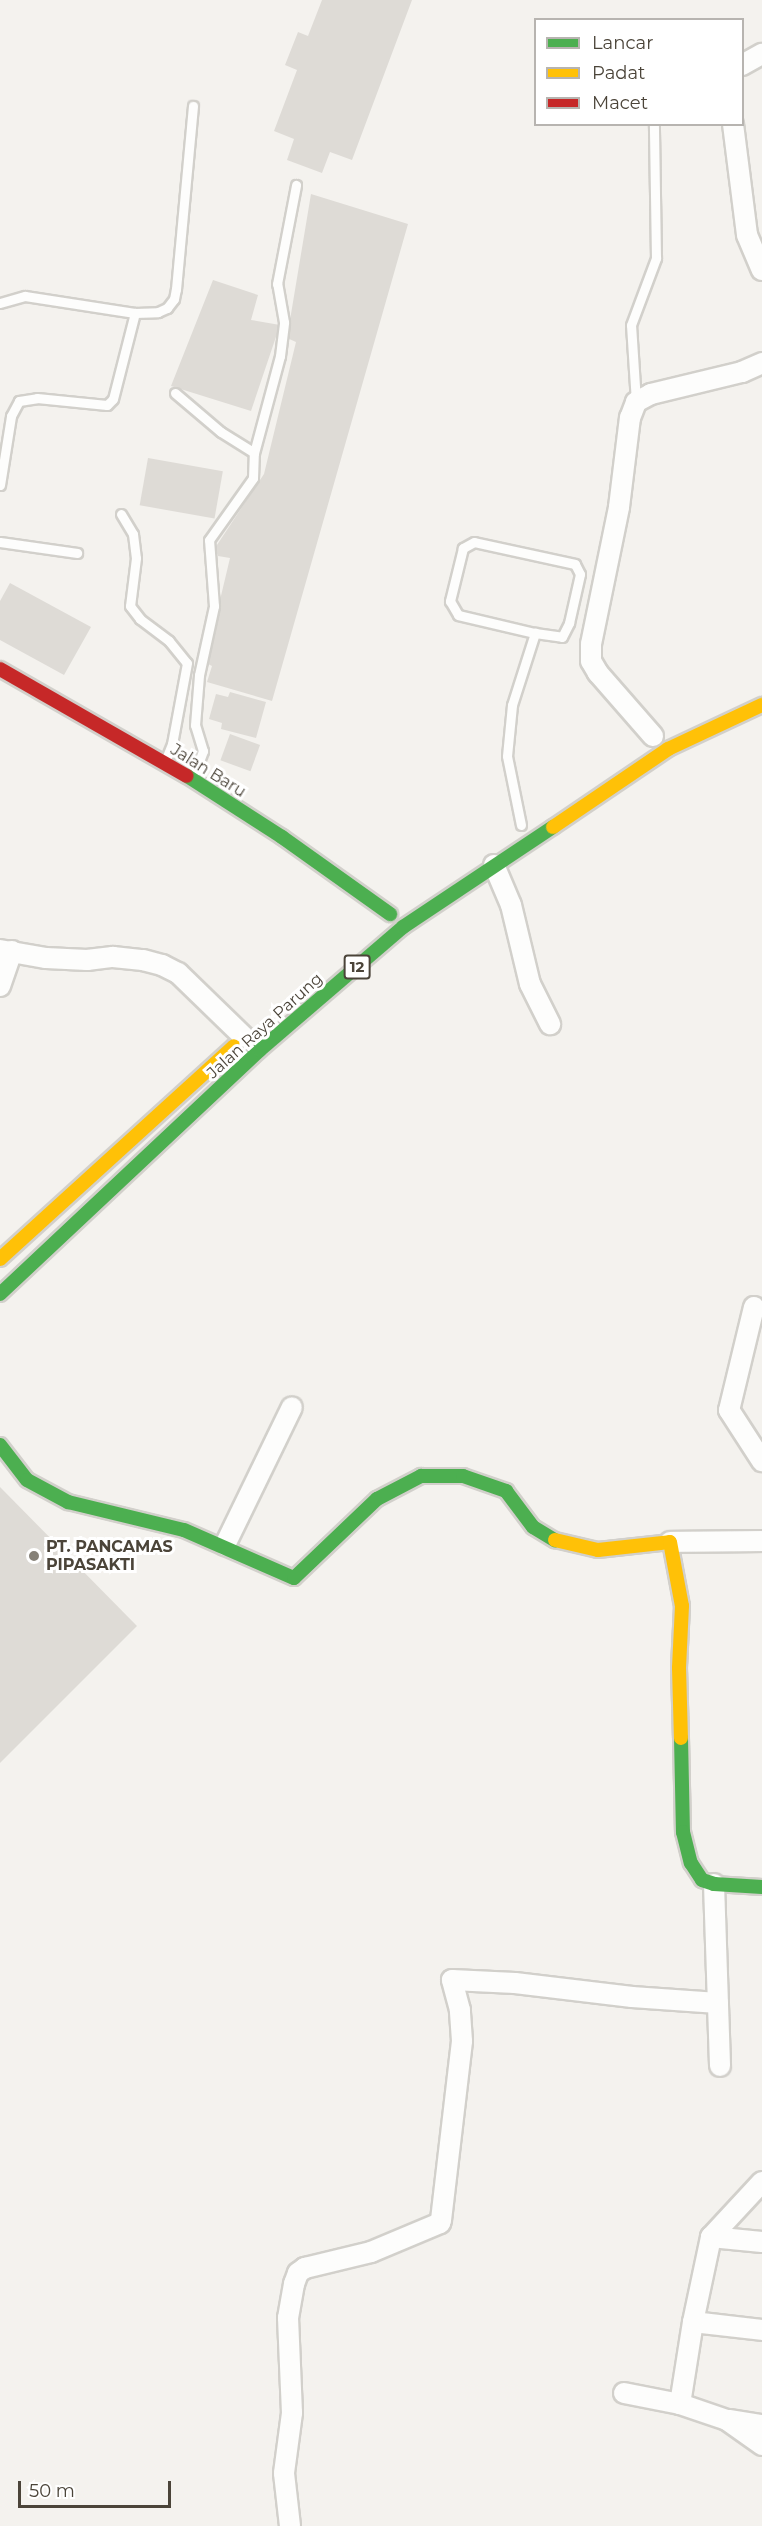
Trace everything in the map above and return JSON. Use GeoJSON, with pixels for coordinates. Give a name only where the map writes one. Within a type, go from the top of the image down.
{"type":"FeatureCollection","features":[{"type":"Feature","properties":{"kind":"main road","name":"Jalan Baru"},"geometry":{"type":"LineString","coordinates":[[0,669],[192,779],[282,837],[390,915]]}},
{"type":"Feature","properties":{"kind":"main road","name":"Jalan Raya Parung"},"geometry":{"type":"LineString","coordinates":[[0,1294],[260,1050],[403,927],[668,749],[762,705]]}},
{"type":"Feature","properties":{"kind":"main road","name":"Jalan Raya Parung"},"geometry":{"type":"LineString","coordinates":[[0,1258],[248,1033]]}},
{"type":"Feature","properties":{"kind":"main road"},"geometry":{"type":"LineString","coordinates":[[0,1445],[27,1480],[68,1503],[184,1530],[225,1545],[294,1578],[377,1500],[421,1476],[463,1476],[506,1491],[533,1527],[560,1543],[598,1550],[670,1542],[682,1606],[680,1668],[683,1832],[695,1872],[702,1880],[714,1884],[762,1887]]}},
{"type":"Feature","properties":{"kind":"street"},"geometry":{"type":"LineString","coordinates":[[744,64],[762,54]]}},
{"type":"Feature","properties":{"kind":"street"},"geometry":{"type":"LineString","coordinates":[[733,126],[747,235],[762,270]]}},
{"type":"Feature","properties":{"kind":"street"},"geometry":{"type":"LineString","coordinates":[[653,736],[598,673],[591,661],[591,644],[619,507],[630,418],[636,402],[651,394],[742,372],[762,363]]}},
{"type":"Feature","properties":{"kind":"street"},"geometry":{"type":"LineString","coordinates":[[494,865],[511,905],[531,984],[550,1024]]}},
{"type":"Feature","properties":{"kind":"street"},"geometry":{"type":"LineString","coordinates":[[0,986],[6,950],[46,958],[87,960],[113,957],[143,960],[162,965],[178,973],[248,1033]]}},
{"type":"Feature","properties":{"kind":"street"},"geometry":{"type":"LineString","coordinates":[[754,1307],[729,1410],[762,1461]]}},
{"type":"Feature","properties":{"kind":"street"},"geometry":{"type":"LineString","coordinates":[[225,1545],[292,1407]]}},
{"type":"Feature","properties":{"kind":"street"},"geometry":{"type":"LineString","coordinates":[[670,1542],[762,1541]]}},
{"type":"Feature","properties":{"kind":"street"},"geometry":{"type":"LineString","coordinates":[[714,1884],[720,2066]]}},
{"type":"Feature","properties":{"kind":"street"},"geometry":{"type":"LineString","coordinates":[[290,2526],[284,2473],[292,2413],[288,2318],[294,2284],[298,2273],[305,2268],[371,2252],[440,2223],[462,2041],[460,2010],[452,1980],[514,1983],[632,1997],[718,2003]]}},
{"type":"Feature","properties":{"kind":"street"},"geometry":{"type":"LineString","coordinates":[[680,2404],[693,2322],[711,2237],[762,2182]]}},
{"type":"Feature","properties":{"kind":"street"},"geometry":{"type":"LineString","coordinates":[[711,2237],[762,2242]]}},
{"type":"Feature","properties":{"kind":"street"},"geometry":{"type":"LineString","coordinates":[[693,2322],[762,2330]]}},
{"type":"Feature","properties":{"kind":"street"},"geometry":{"type":"LineString","coordinates":[[624,2393],[680,2404],[727,2420],[762,2425]]}},
{"type":"Feature","properties":{"kind":"street"},"geometry":{"type":"LineString","coordinates":[[727,2420],[762,2445]]}},
{"type":"Feature","properties":{"kind":"lane"},"geometry":{"type":"LineString","coordinates":[[0,303],[25,296],[135,313],[158,312],[167,308],[174,299],[193,106]]}},
{"type":"Feature","properties":{"kind":"lane"},"geometry":{"type":"LineString","coordinates":[[636,402],[631,325],[656,258],[654,126]]}},
{"type":"Feature","properties":{"kind":"lane"},"geometry":{"type":"LineString","coordinates":[[192,779],[203,751],[195,725],[199,675],[214,606],[209,540],[253,478],[254,453],[280,356],[284,322],[277,284],[296,185]]}},
{"type":"Feature","properties":{"kind":"lane"},"geometry":{"type":"LineString","coordinates":[[0,485],[11,416],[19,401],[37,398],[107,405],[113,399],[135,313]]}},
{"type":"Feature","properties":{"kind":"lane"},"geometry":{"type":"LineString","coordinates":[[175,393],[221,432],[254,453]]}},
{"type":"Feature","properties":{"kind":"lane"},"geometry":{"type":"LineString","coordinates":[[121,514],[133,534],[136,558],[130,606],[140,619],[169,641],[186,663],[172,744],[165,764]]}},
{"type":"Feature","properties":{"kind":"lane"},"geometry":{"type":"LineString","coordinates":[[0,542],[77,553]]}},
{"type":"Feature","properties":{"kind":"lane"},"geometry":{"type":"LineString","coordinates":[[474,542],[575,564],[580,574],[569,622],[562,637],[535,633],[458,615],[450,602],[463,548],[474,542]]}},
{"type":"Feature","properties":{"kind":"lane"},"geometry":{"type":"LineString","coordinates":[[521,825],[507,756],[512,705],[535,633]]}},
{"type":"Feature","properties":{"kind":"building"},"geometry":{"type":"Polygon","coordinates":[[[322,0],[412,0],[352,160],[330,152],[322,173],[287,160],[294,139],[274,131],[297,70],[285,65],[298,32],[308,36],[322,0]]]}},
{"type":"Feature","properties":{"kind":"building"},"geometry":{"type":"Polygon","coordinates":[[[311,194],[408,224],[272,701],[207,682],[212,666],[206,663],[230,558],[218,556],[215,548],[264,474],[296,342],[287,338],[311,194]]]}},
{"type":"Feature","properties":{"kind":"building"},"geometry":{"type":"Polygon","coordinates":[[[213,280],[258,295],[251,320],[280,325],[251,411],[171,386],[213,280]]]}},
{"type":"Feature","properties":{"kind":"building"},"geometry":{"type":"Polygon","coordinates":[[[148,458],[223,471],[215,518],[140,505],[148,458]]]}},
{"type":"Feature","properties":{"kind":"building"},"geometry":{"type":"Polygon","coordinates":[[[10,583],[91,627],[64,675],[0,640],[0,601],[10,583]]]}},
{"type":"Feature","properties":{"kind":"building"},"geometry":{"type":"Polygon","coordinates":[[[230,692],[266,702],[256,738],[221,729],[222,723],[209,719],[216,694],[228,697],[230,692]]]}},
{"type":"Feature","properties":{"kind":"building"},"geometry":{"type":"Polygon","coordinates":[[[230,734],[260,745],[250,771],[220,760],[230,734]]]}},
{"type":"Feature","properties":{"kind":"building","name":"PT. PANCAMAS PIPASAKTI"},"geometry":{"type":"Polygon","coordinates":[[[0,1487],[137,1626],[0,1763],[0,1487]]]}},
{"type":"Feature","properties":{"kind":"traffic: fast"},"geometry":{"type":"LineString","coordinates":[[187,776],[282,837],[390,914]]}},
{"type":"Feature","properties":{"kind":"traffic: fast"},"geometry":{"type":"LineString","coordinates":[[0,1294],[260,1050],[403,927],[553,827]]}},
{"type":"Feature","properties":{"kind":"traffic: fast"},"geometry":{"type":"LineString","coordinates":[[0,1445],[27,1480],[68,1502],[184,1530],[294,1578],[377,1499],[421,1476],[463,1476],[506,1491],[533,1527],[555,1540]]}},
{"type":"Feature","properties":{"kind":"traffic: fast"},"geometry":{"type":"LineString","coordinates":[[681,1738],[683,1832],[691,1863],[702,1880],[714,1884],[762,1887]]}},
{"type":"Feature","properties":{"kind":"traffic: slow"},"geometry":{"type":"LineString","coordinates":[[553,827],[668,749],[762,705]]}},
{"type":"Feature","properties":{"kind":"traffic: slow"},"geometry":{"type":"LineString","coordinates":[[0,1259],[234,1046]]}},
{"type":"Feature","properties":{"kind":"traffic: slow"},"geometry":{"type":"LineString","coordinates":[[555,1540],[598,1550],[670,1542],[682,1606],[679,1668],[681,1738]]}},
{"type":"Feature","properties":{"kind":"traffic: jam"},"geometry":{"type":"LineString","coordinates":[[0,669],[187,776]]}},
{"type":"Feature","properties":{"kind":"place","name":"PT. PANCAMAS PIPASAKTI"},"geometry":{"type":"Point","coordinates":[34,1556]}}]}
